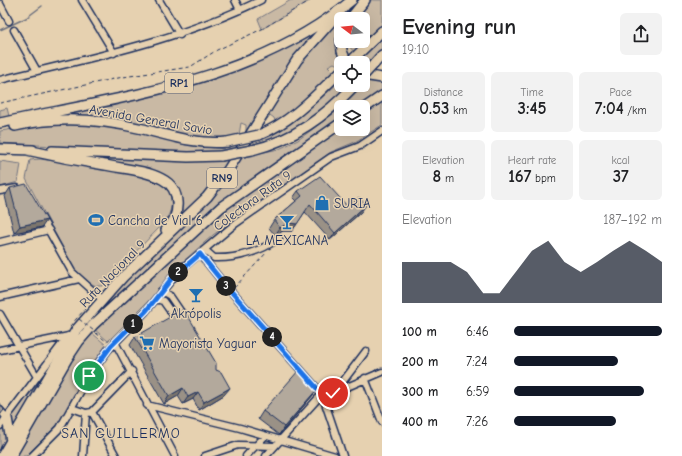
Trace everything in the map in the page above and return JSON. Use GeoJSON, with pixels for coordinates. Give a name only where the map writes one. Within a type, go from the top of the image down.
{"type":"FeatureCollection","features":[{"type":"Feature","properties":{"kind":"highway","name":"RN9"},"geometry":{"type":"LineString","coordinates":[[345,6],[352,0]]}},
{"type":"Feature","properties":{"kind":"highway"},"geometry":{"type":"LineString","coordinates":[[356,12],[365,0]]}},
{"type":"Feature","properties":{"kind":"highway","name":"RP1"},"geometry":{"type":"LineString","coordinates":[[0,123],[76,108],[210,75],[252,59],[280,46],[345,6]]}},
{"type":"Feature","properties":{"kind":"highway","name":"Ruta Nacional 9"},"geometry":{"type":"LineString","coordinates":[[2,456],[72,327],[103,300],[123,277],[193,212],[219,182],[298,60],[345,6]]}},
{"type":"Feature","properties":{"kind":"highway"},"geometry":{"type":"LineString","coordinates":[[356,56],[382,31]]}},
{"type":"Feature","properties":{"kind":"highway"},"geometry":{"type":"LineString","coordinates":[[370,68],[382,55]]}},
{"type":"Feature","properties":{"kind":"highway"},"geometry":{"type":"LineString","coordinates":[[370,77],[382,78]]}},
{"type":"Feature","properties":{"kind":"highway","name":"Avenida General Savio"},"geometry":{"type":"LineString","coordinates":[[0,129],[52,121],[97,121],[143,129],[181,139],[209,143],[227,142],[259,135],[276,127],[293,115],[334,78]]}},
{"type":"Feature","properties":{"kind":"highway"},"geometry":{"type":"LineString","coordinates":[[0,149],[188,157],[221,156],[252,150],[282,140],[312,124],[334,107],[348,92]]}},
{"type":"Feature","properties":{"kind":"highway"},"geometry":{"type":"LineString","coordinates":[[370,105],[381,98]]}},
{"type":"Feature","properties":{"kind":"highway","name":"Ruta Nacional 9"},"geometry":{"type":"LineString","coordinates":[[11,456],[67,359],[79,341],[93,325],[221,207],[334,128]]}},
{"type":"Feature","properties":{"kind":"highway"},"geometry":{"type":"LineString","coordinates":[[27,150],[140,172],[162,179],[171,186],[176,196],[178,206],[173,223],[136,260],[123,277]]}},
{"type":"Feature","properties":{"kind":"highway"},"geometry":{"type":"LineString","coordinates":[[6,418],[11,441]]}},
{"type":"Feature","properties":{"kind":"street"},"geometry":{"type":"LineString","coordinates":[[82,0],[114,53]]}},
{"type":"Feature","properties":{"kind":"street"},"geometry":{"type":"LineString","coordinates":[[159,0],[180,35]]}},
{"type":"Feature","properties":{"kind":"street"},"geometry":{"type":"LineString","coordinates":[[235,0],[240,10]]}},
{"type":"Feature","properties":{"kind":"street"},"geometry":{"type":"LineString","coordinates":[[0,80],[114,53],[180,35],[261,0]]}},
{"type":"Feature","properties":{"kind":"street"},"geometry":{"type":"LineString","coordinates":[[0,4],[9,21]]}},
{"type":"Feature","properties":{"kind":"street"},"geometry":{"type":"LineString","coordinates":[[14,30],[37,71]]}},
{"type":"Feature","properties":{"kind":"street","name":"Colectora Ruta 9"},"geometry":{"type":"LineString","coordinates":[[32,456],[60,428],[96,365],[115,342],[156,299],[180,270],[236,224],[331,157],[360,146],[382,131]]}},
{"type":"Feature","properties":{"kind":"street"},"geometry":{"type":"LineString","coordinates":[[0,191],[24,186]]}},
{"type":"Feature","properties":{"kind":"street"},"geometry":{"type":"LineString","coordinates":[[38,211],[69,267],[79,279],[103,300]]}},
{"type":"Feature","properties":{"kind":"street"},"geometry":{"type":"LineString","coordinates":[[0,242],[49,230]]}},
{"type":"Feature","properties":{"kind":"street"},"geometry":{"type":"LineString","coordinates":[[202,252],[214,258],[235,256],[267,247],[280,238]]}},
{"type":"Feature","properties":{"kind":"street"},"geometry":{"type":"LineString","coordinates":[[202,252],[231,291],[322,394],[343,456]]}},
{"type":"Feature","properties":{"kind":"street"},"geometry":{"type":"LineString","coordinates":[[0,297],[79,279]]}},
{"type":"Feature","properties":{"kind":"street"},"geometry":{"type":"LineString","coordinates":[[162,292],[170,296],[180,308],[189,326]]}},
{"type":"Feature","properties":{"kind":"street"},"geometry":{"type":"LineString","coordinates":[[156,299],[163,301],[173,316]]}},
{"type":"Feature","properties":{"kind":"street"},"geometry":{"type":"LineString","coordinates":[[0,314],[37,377]]}},
{"type":"Feature","properties":{"kind":"street"},"geometry":{"type":"LineString","coordinates":[[0,426],[69,336],[72,327]]}},
{"type":"Feature","properties":{"kind":"street"},"geometry":{"type":"LineString","coordinates":[[0,350],[69,336]]}},
{"type":"Feature","properties":{"kind":"street"},"geometry":{"type":"LineString","coordinates":[[115,342],[132,371],[147,405],[175,456]]}},
{"type":"Feature","properties":{"kind":"street"},"geometry":{"type":"LineString","coordinates":[[266,456],[322,394],[344,380],[366,351]]}},
{"type":"Feature","properties":{"kind":"street"},"geometry":{"type":"LineString","coordinates":[[72,408],[86,413],[92,412],[132,371]]}},
{"type":"Feature","properties":{"kind":"street"},"geometry":{"type":"LineString","coordinates":[[322,394],[333,393],[382,372]]}},
{"type":"Feature","properties":{"kind":"street"},"geometry":{"type":"LineString","coordinates":[[365,378],[382,422]]}},
{"type":"Feature","properties":{"kind":"street"},"geometry":{"type":"LineString","coordinates":[[147,405],[240,428],[335,456]]}},
{"type":"Feature","properties":{"kind":"street"},"geometry":{"type":"LineString","coordinates":[[0,410],[6,418]]}},
{"type":"Feature","properties":{"kind":"street"},"geometry":{"type":"LineString","coordinates":[[92,412],[116,456]]}},
{"type":"Feature","properties":{"kind":"street"},"geometry":{"type":"LineString","coordinates":[[83,456],[86,413]]}},
{"type":"Feature","properties":{"kind":"street"},"geometry":{"type":"LineString","coordinates":[[246,456],[265,436]]}},
{"type":"Feature","properties":{"kind":"street"},"geometry":{"type":"LineString","coordinates":[[205,456],[238,445],[257,444],[275,446]]}},
{"type":"Feature","properties":{"kind":"path"},"geometry":{"type":"LineString","coordinates":[[0,102],[123,77],[190,67],[217,50],[262,29],[311,0]]}},
{"type":"Feature","properties":{"kind":"path"},"geometry":{"type":"LineString","coordinates":[[231,291],[270,248]]}},
{"type":"Feature","properties":{"kind":"path"},"geometry":{"type":"LineString","coordinates":[[79,319],[107,342]]}},
{"type":"Feature","properties":{"kind":"shaded area"},"geometry":{"type":"Polygon","coordinates":[[[291,0],[311,0],[262,29],[258,19],[291,0]]]}},
{"type":"Feature","properties":{"kind":"shaded area"},"geometry":{"type":"Polygon","coordinates":[[[358,0],[361,0],[351,12],[344,12],[358,0]]]}},
{"type":"Feature","properties":{"kind":"shaded area"},"geometry":{"type":"Polygon","coordinates":[[[368,0],[382,0],[382,24],[370,36],[370,12],[359,12],[368,0]]]}},
{"type":"Feature","properties":{"kind":"shaded area"},"geometry":{"type":"Polygon","coordinates":[[[328,20],[288,66],[249,131],[246,132],[246,125],[241,123],[239,135],[213,139],[183,135],[147,125],[103,117],[56,115],[205,79],[328,20]]]}},
{"type":"Feature","properties":{"kind":"shaded area"},"geometry":{"type":"Polygon","coordinates":[[[334,24],[334,48],[337,48],[339,56],[334,56],[334,63],[328,66],[334,74],[306,100],[276,123],[274,118],[270,115],[259,130],[256,129],[298,65],[334,24]]]}},
{"type":"Feature","properties":{"kind":"shaded area"},"geometry":{"type":"Polygon","coordinates":[[[382,39],[382,48],[370,61],[370,56],[364,56],[382,39]]]}},
{"type":"Feature","properties":{"kind":"shaded area"},"geometry":{"type":"Polygon","coordinates":[[[351,48],[358,48],[354,52],[351,48]]]}},
{"type":"Feature","properties":{"kind":"shaded area"},"geometry":{"type":"Polygon","coordinates":[[[382,80],[382,91],[370,100],[349,100],[358,92],[370,92],[370,81],[382,80]]]}},
{"type":"Feature","properties":{"kind":"shaded area"},"geometry":{"type":"Polygon","coordinates":[[[334,86],[334,92],[343,92],[328,106],[305,122],[254,147],[254,142],[279,130],[311,107],[334,86]]]}},
{"type":"Feature","properties":{"kind":"shaded area"},"geometry":{"type":"Polygon","coordinates":[[[382,102],[382,125],[370,133],[370,110],[382,102]]]}},
{"type":"Feature","properties":{"kind":"shaded area"},"geometry":{"type":"Polygon","coordinates":[[[7,108],[9,116],[0,118],[0,110],[7,108]]]}},
{"type":"Feature","properties":{"kind":"shaded area"},"geometry":{"type":"Polygon","coordinates":[[[334,113],[334,124],[194,226],[153,262],[85,327],[90,318],[240,157],[279,149],[298,140],[334,113]]]}},
{"type":"Feature","properties":{"kind":"shaded area"},"geometry":{"type":"Polygon","coordinates":[[[52,123],[111,126],[186,145],[225,149],[225,152],[201,154],[0,143],[0,131],[52,123]]]}},
{"type":"Feature","properties":{"kind":"shaded area"},"geometry":{"type":"Polygon","coordinates":[[[334,134],[334,136],[365,136],[355,142],[331,152],[213,235],[169,274],[150,299],[108,341],[94,329],[186,240],[246,192],[282,170],[334,134]]]}},
{"type":"Feature","properties":{"kind":"shaded area"},"geometry":{"type":"Polygon","coordinates":[[[63,153],[167,161],[230,159],[211,185],[179,220],[170,181],[63,153]]]}},
{"type":"Feature","properties":{"kind":"shaded area"},"geometry":{"type":"Polygon","coordinates":[[[40,159],[129,173],[153,179],[168,190],[171,205],[165,222],[102,286],[96,286],[90,283],[75,270],[26,179],[30,160],[40,159]]]}},
{"type":"Feature","properties":{"kind":"shaded area"},"geometry":{"type":"Polygon","coordinates":[[[0,161],[21,164],[18,182],[0,187],[0,161]]]}},
{"type":"Feature","properties":{"kind":"shaded area"},"geometry":{"type":"Polygon","coordinates":[[[91,332],[106,345],[83,377],[69,408],[57,425],[26,456],[15,456],[73,356],[91,332]]]}},
{"type":"Feature","properties":{"kind":"shaded area"},"geometry":{"type":"Polygon","coordinates":[[[43,377],[13,430],[11,417],[37,385],[39,378],[43,377]]]}},
{"type":"Feature","properties":{"kind":"shaded area"},"geometry":{"type":"Polygon","coordinates":[[[2,428],[7,431],[6,438],[0,448],[0,429],[2,428]]]}},
{"type":"Feature","properties":{"kind":"building"},"geometry":{"type":"Polygon","coordinates":[[[320,176],[348,207],[359,197],[366,205],[335,233],[310,204],[297,224],[288,223],[280,228],[274,220],[302,196],[298,191],[320,176]]]}},
{"type":"Feature","properties":{"kind":"building"},"geometry":{"type":"Polygon","coordinates":[[[26,184],[47,220],[20,226],[10,188],[26,184]]]}},
{"type":"Feature","properties":{"kind":"building"},"geometry":{"type":"Polygon","coordinates":[[[184,309],[216,363],[216,370],[221,372],[230,388],[204,402],[198,392],[188,397],[183,388],[169,396],[135,337],[184,309]]]}},
{"type":"Feature","properties":{"kind":"building"},"geometry":{"type":"Polygon","coordinates":[[[299,370],[319,387],[284,427],[263,411],[299,370]]]}},
{"type":"Feature","properties":{"kind":"building"},"geometry":{"type":"Polygon","coordinates":[[[0,403],[4,410],[0,415],[0,403]]]}},
{"type":"Feature","properties":{"kind":"waterway"},"geometry":{"type":"LineString","coordinates":[[0,30],[26,18],[42,6]]}},
{"type":"Feature","properties":{"kind":"place","name":"SURIA"},"geometry":{"type":"Point","coordinates":[322,203]}},
{"type":"Feature","properties":{"kind":"place","name":"Cancha de Vial 6"},"geometry":{"type":"Point","coordinates":[96,220]}},
{"type":"Feature","properties":{"kind":"place","name":"LA MEXICANA"},"geometry":{"type":"Point","coordinates":[287,222]}},
{"type":"Feature","properties":{"kind":"place","name":"Akrópolis"},"geometry":{"type":"Point","coordinates":[196,295]}},
{"type":"Feature","properties":{"kind":"place","name":"Mayorista Yaguar"},"geometry":{"type":"Point","coordinates":[147,343]}},
{"type":"Feature","properties":{"kind":"district","name":"SAN GUILLERMO"},"geometry":{"type":"Point","coordinates":[121,433]}},
{"type":"Feature","properties":{"kind":"route"},"geometry":{"type":"LineString","coordinates":[[89,376],[111,346],[146,311],[172,278],[200,254],[221,280],[322,394],[333,393]]}}]}
